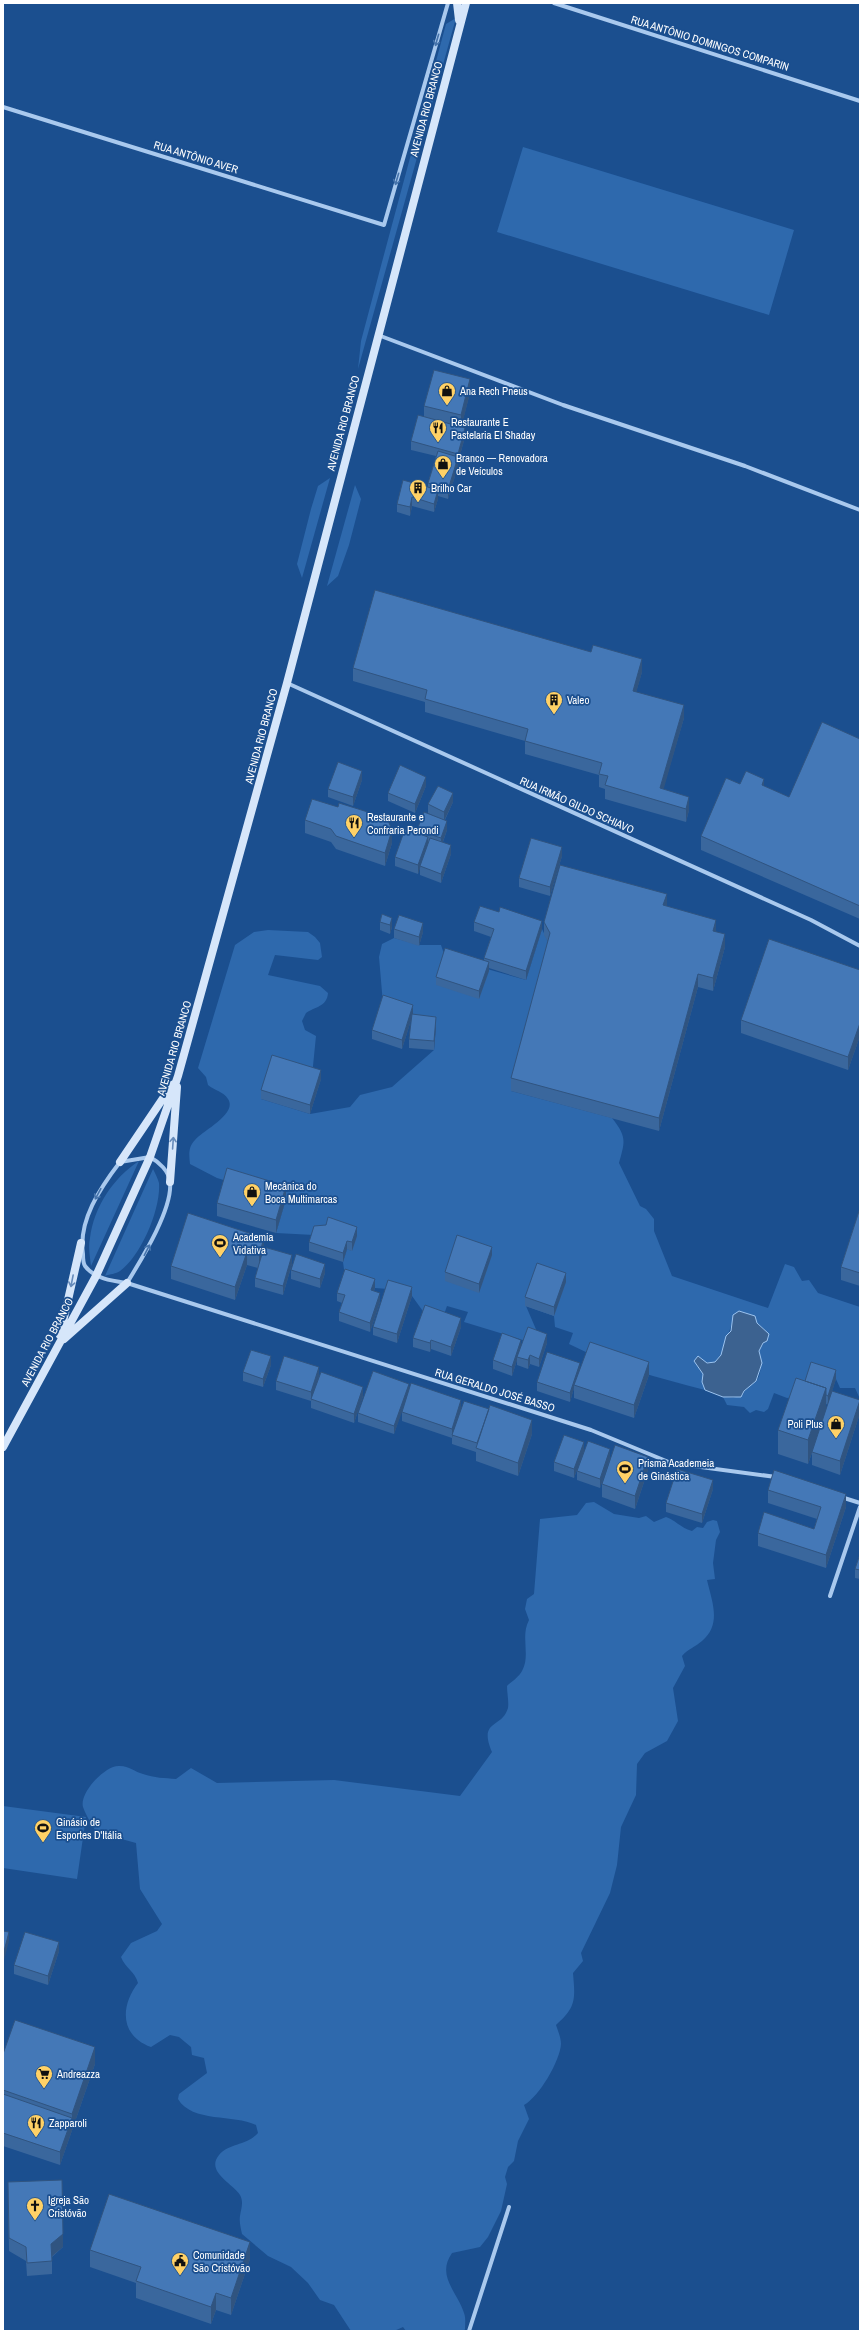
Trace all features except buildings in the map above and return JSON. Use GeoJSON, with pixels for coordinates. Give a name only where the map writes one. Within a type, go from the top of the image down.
{"type":"FeatureCollection","features":[{"type":"Feature","properties":{"kind":"main road"},"geometry":{"type":"LineString","coordinates":[[457,3],[459,26]]}},
{"type":"Feature","properties":{"kind":"main road","name":"AVENIDA RIO BRANCO"},"geometry":{"type":"LineString","coordinates":[[3,1447],[96,1276],[150,1157],[178,1076],[286,683],[466,3]]}},
{"type":"Feature","properties":{"kind":"main road"},"geometry":{"type":"LineString","coordinates":[[120,1162],[178,1076]]}},
{"type":"Feature","properties":{"kind":"main road"},"geometry":{"type":"LineString","coordinates":[[170,1182],[178,1076]]}},
{"type":"Feature","properties":{"kind":"main road"},"geometry":{"type":"LineString","coordinates":[[58,1344],[81,1243]]}},
{"type":"Feature","properties":{"kind":"main road"},"geometry":{"type":"LineString","coordinates":[[58,1344],[127,1283]]}},
{"type":"Feature","properties":{"kind":"street","name":"RUA ANTÔNIO AVER"},"geometry":{"type":"LineString","coordinates":[[3,107],[384,225],[448,3]]}},
{"type":"Feature","properties":{"kind":"street","name":"RUA ANTÔNIO DOMINGOS COMPARIN"},"geometry":{"type":"LineString","coordinates":[[554,3],[860,101]]}},
{"type":"Feature","properties":{"kind":"street"},"geometry":{"type":"LineString","coordinates":[[377,335],[563,405],[745,466],[860,510]]}},
{"type":"Feature","properties":{"kind":"street","name":"RUA IRMÃO GILDO SCHIAVO"},"geometry":{"type":"LineString","coordinates":[[286,683],[811,920],[860,946]]}},
{"type":"Feature","properties":{"kind":"street"},"geometry":{"type":"LineString","coordinates":[[96,1276],[84,1265],[81,1243],[92,1205],[103,1184],[120,1162],[150,1157],[158,1161],[164,1168],[170,1182],[167,1201],[157,1229],[127,1283]]}},
{"type":"Feature","properties":{"kind":"street","name":"RUA GERALDO JOSÉ BASSO"},"geometry":{"type":"LineString","coordinates":[[96,1276],[109,1281],[127,1283],[591,1430],[671,1463],[780,1477]]}},
{"type":"Feature","properties":{"kind":"street"},"geometry":{"type":"LineString","coordinates":[[838,1496],[860,1503]]}},
{"type":"Feature","properties":{"kind":"street"},"geometry":{"type":"LineString","coordinates":[[830,1596],[860,1508]]}},
{"type":"Feature","properties":{"kind":"street"},"geometry":{"type":"LineString","coordinates":[[469,2331],[509,2207]]}},
{"type":"Feature","properties":{"kind":"shaded area"},"geometry":{"type":"Polygon","coordinates":[[[456,18],[358,369],[361,341],[446,24],[456,18]]]}},
{"type":"Feature","properties":{"kind":"shaded area"},"geometry":{"type":"Polygon","coordinates":[[[523,147],[794,230],[769,315],[497,232],[523,147]]]}},
{"type":"Feature","properties":{"kind":"shaded area"},"geometry":{"type":"Polygon","coordinates":[[[330,478],[302,578],[297,564],[311,509],[318,486],[330,478]]]}},
{"type":"Feature","properties":{"kind":"shaded area"},"geometry":{"type":"Polygon","coordinates":[[[355,485],[361,499],[349,545],[338,576],[327,586],[355,485]]]}},
{"type":"Feature","properties":{"kind":"shaded area"},"geometry":{"type":"Polygon","coordinates":[[[542,929],[550,946],[511,1091],[612,1118],[617,1124],[623,1139],[623,1149],[619,1163],[640,1206],[646,1209],[654,1219],[654,1231],[672,1276],[768,1308],[785,1264],[794,1267],[802,1281],[809,1280],[818,1293],[860,1307],[860,1399],[855,1388],[840,1388],[836,1379],[802,1396],[787,1398],[774,1393],[768,1409],[764,1412],[756,1410],[750,1413],[744,1407],[727,1405],[723,1397],[733,1398],[743,1395],[746,1389],[758,1378],[760,1374],[759,1351],[769,1334],[748,1314],[739,1311],[732,1323],[726,1344],[720,1357],[715,1362],[705,1362],[699,1369],[703,1374],[702,1382],[705,1390],[636,1371],[585,1352],[569,1344],[573,1333],[555,1327],[554,1316],[526,1306],[541,1341],[526,1341],[464,1322],[468,1312],[447,1306],[442,1320],[425,1314],[412,1296],[388,1289],[375,1288],[345,1277],[343,1262],[347,1249],[352,1251],[314,1235],[276,1233],[286,1199],[217,1178],[190,1164],[189,1157],[191,1145],[199,1136],[224,1116],[230,1105],[224,1094],[208,1085],[206,1077],[198,1068],[235,945],[254,932],[268,930],[308,932],[320,943],[322,957],[318,960],[275,955],[268,975],[320,986],[328,993],[323,1004],[306,1013],[302,1021],[305,1030],[316,1036],[312,1076],[261,1099],[310,1114],[350,1107],[360,1095],[392,1087],[434,1050],[436,1026],[413,1014],[383,1004],[379,957],[382,944],[394,938],[419,945],[441,945],[445,957],[526,980],[542,929]]]}},
{"type":"Feature","properties":{"kind":"shaded area"},"geometry":{"type":"Polygon","coordinates":[[[139,1161],[91,1266],[89,1241],[92,1226],[100,1204],[121,1176],[139,1161]]]}},
{"type":"Feature","properties":{"kind":"shaded area"},"geometry":{"type":"Polygon","coordinates":[[[153,1169],[159,1183],[159,1194],[157,1206],[148,1231],[135,1255],[128,1264],[118,1272],[105,1276],[153,1169]]]}},
{"type":"Feature","properties":{"kind":"shaded area"},"geometry":{"type":"Polygon","coordinates":[[[739,1311],[755,1316],[757,1323],[769,1334],[767,1341],[763,1343],[759,1351],[762,1363],[756,1381],[744,1391],[741,1397],[723,1397],[705,1390],[702,1382],[703,1374],[694,1361],[698,1356],[707,1363],[715,1362],[721,1355],[726,1336],[731,1331],[733,1315],[739,1311]]]}},
{"type":"Feature","properties":{"kind":"shaded area"},"geometry":{"type":"Polygon","coordinates":[[[594,1502],[614,1514],[639,1518],[646,1516],[654,1522],[666,1517],[692,1531],[697,1527],[703,1528],[707,1522],[713,1520],[717,1521],[720,1532],[716,1540],[713,1563],[715,1579],[707,1580],[714,1612],[712,1627],[702,1641],[682,1656],[685,1666],[673,1688],[678,1721],[667,1741],[645,1753],[637,1764],[636,1795],[621,1827],[617,1865],[610,1893],[581,1953],[583,1961],[573,1973],[574,1996],[571,2007],[563,2019],[556,2025],[561,2044],[557,2060],[542,2087],[530,2101],[524,2105],[529,2119],[518,2141],[514,2161],[508,2167],[505,2177],[507,2184],[501,2211],[488,2237],[480,2247],[452,2253],[448,2261],[446,2269],[449,2283],[465,2315],[464,2331],[406,2331],[403,2327],[394,2331],[351,2331],[334,2305],[320,2300],[308,2283],[291,2267],[268,2256],[242,2234],[240,2216],[242,2200],[237,2191],[218,2172],[216,2161],[223,2151],[254,2137],[258,2133],[256,2125],[247,2122],[203,2115],[184,2107],[178,2099],[179,2094],[207,2073],[204,2058],[192,2055],[191,2047],[179,2037],[170,2035],[151,2047],[133,2036],[129,2028],[126,2020],[126,2010],[132,1992],[138,1983],[135,1975],[121,1957],[131,1943],[157,1931],[162,1924],[140,1889],[136,1843],[96,1832],[83,1807],[85,1794],[89,1787],[101,1774],[114,1767],[120,1766],[160,1778],[176,1779],[191,1768],[217,1783],[334,1780],[460,1796],[492,1752],[488,1741],[489,1729],[505,1715],[508,1708],[507,1686],[519,1675],[525,1665],[525,1633],[529,1620],[525,1609],[527,1599],[534,1594],[540,1519],[577,1515],[586,1503],[594,1502]]]}},
{"type":"Feature","properties":{"kind":"shaded area","name":"Ginásio de Esportes D'Itália"},"geometry":{"type":"Polygon","coordinates":[[[3,1806],[86,1817],[77,1879],[3,1868],[3,1806]]]}},
{"type":"Feature","properties":{"kind":"place","name":"Ana Rech Pneus"},"geometry":{"type":"Point","coordinates":[447,406]}},
{"type":"Feature","properties":{"kind":"place","name":"Restaurante E Pastelaria El Shaday"},"geometry":{"type":"Point","coordinates":[438,443]}},
{"type":"Feature","properties":{"kind":"place","name":"Branco — Renovadora de Veículos"},"geometry":{"type":"Point","coordinates":[443,479]}},
{"type":"Feature","properties":{"kind":"place","name":"Brilho Car"},"geometry":{"type":"Point","coordinates":[418,503]}},
{"type":"Feature","properties":{"kind":"place","name":"Valeo"},"geometry":{"type":"Point","coordinates":[554,715]}},
{"type":"Feature","properties":{"kind":"place","name":"Restaurante e Confraria Perondi"},"geometry":{"type":"Point","coordinates":[354,838]}},
{"type":"Feature","properties":{"kind":"place","name":"Mecânica do Boca Multimarcas"},"geometry":{"type":"Point","coordinates":[252,1207]}},
{"type":"Feature","properties":{"kind":"place","name":"Academia Vidativa"},"geometry":{"type":"Point","coordinates":[220,1258]}},
{"type":"Feature","properties":{"kind":"place","name":"Poli Plus"},"geometry":{"type":"Point","coordinates":[836,1439]}},
{"type":"Feature","properties":{"kind":"place","name":"Prisma Academeia de Ginástica"},"geometry":{"type":"Point","coordinates":[625,1484]}},
{"type":"Feature","properties":{"kind":"place","name":"Ginásio de Esportes D'Itália"},"geometry":{"type":"Point","coordinates":[43,1843]}},
{"type":"Feature","properties":{"kind":"place","name":"Andreazza"},"geometry":{"type":"Point","coordinates":[44,2089]}},
{"type":"Feature","properties":{"kind":"place","name":"Zapparoli"},"geometry":{"type":"Point","coordinates":[36,2138]}},
{"type":"Feature","properties":{"kind":"place","name":"Igreja São Cristóvão"},"geometry":{"type":"Point","coordinates":[35,2221]}},
{"type":"Feature","properties":{"kind":"place","name":"Comunidade São Cristóvão"},"geometry":{"type":"Point","coordinates":[180,2276]}}]}
